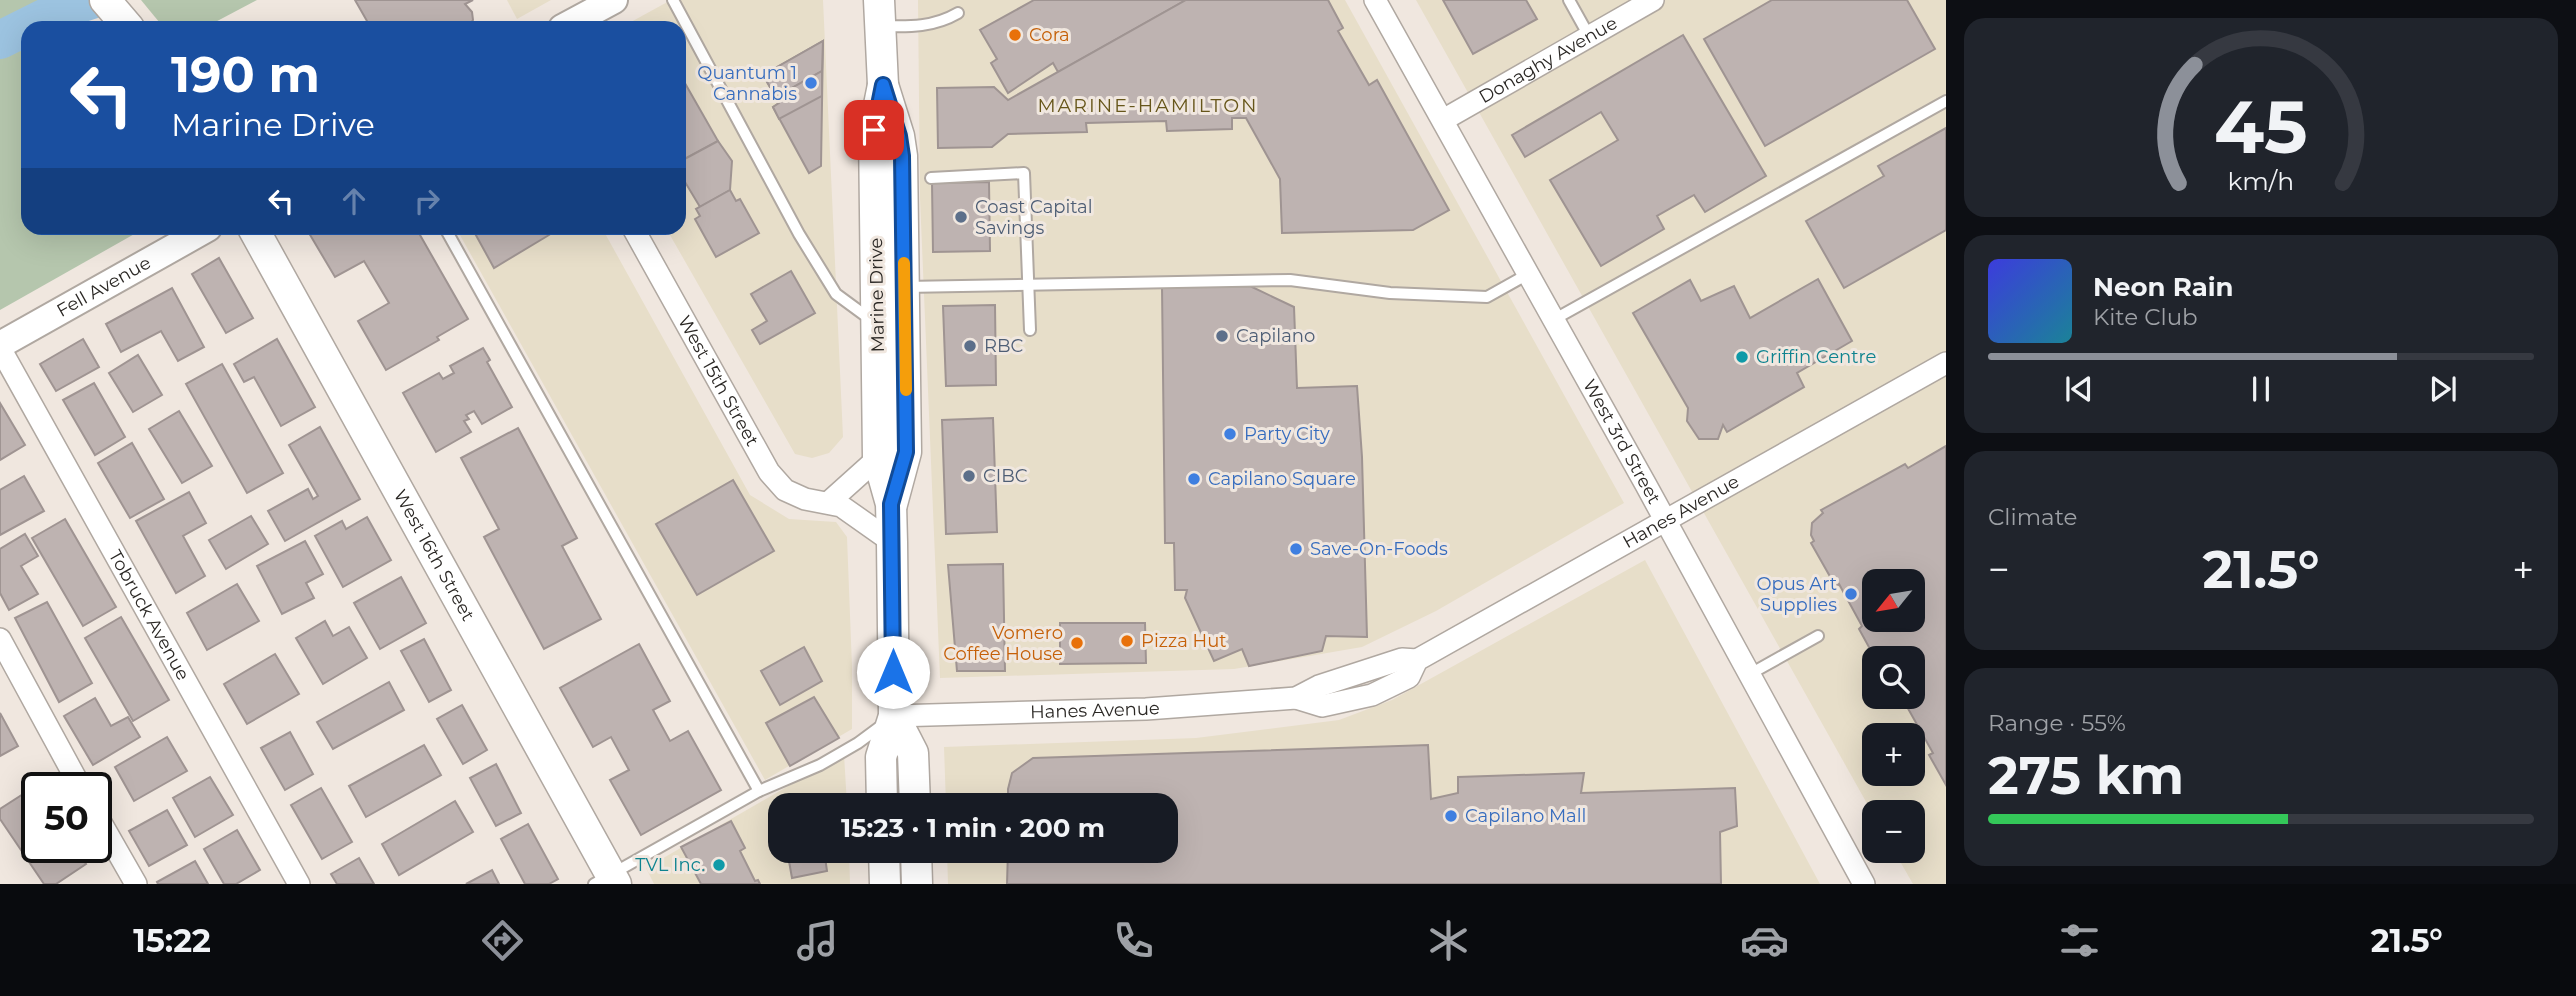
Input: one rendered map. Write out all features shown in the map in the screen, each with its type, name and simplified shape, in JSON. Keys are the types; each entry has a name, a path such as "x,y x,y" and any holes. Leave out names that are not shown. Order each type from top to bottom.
{"main road":[{"path":"105,0 122,21"},
{"name":"Marine Drive","path":"879,13 883,85 899,136 902,156 906,452 891,504"},
{"name":"Marine Drive","path":"882,793 881,757 894,716 891,504 878,458 874,130 883,85"},
{"name":"West 16th Street","path":"257,235 606,881"},
{"name":"Marine Drive","path":"894,716 913,753 915,793"},
{"path":"884,863 885,884"},
{"path":"916,863 917,884"}],"street":[{"path":"575,21 614,0"},
{"name":"West 3rd Street","path":"1375,0 1864,884"},
{"name":"Donaghy Avenue","path":"1443,120 1653,0"},
{"name":"Fell Avenue","path":"0,346 196,235"},
{"name":"West 15th Street","path":"637,235 769,472 785,489 806,499 829,502 851,512 892,542"},
{"name":"Tobruck Avenue","path":"0,346 299,884"},
{"name":"Hanes Avenue","path":"894,716 1146,709 1296,698 1322,706 1371,695 1409,677 1417,660 1946,363"},
{"path":"829,502 878,458"},
{"path":"0,639 72,772"},
{"path":"112,842 136,884"}],"lane":[{"path":"673,0 684,21"},
{"path":"1569,0 1589,36"},
{"path":"879,13 915,27 943,22 958,13"},
{"path":"686,24 799,234 836,294 878,325"},
{"path":"1553,320 1946,102"},
{"path":"931,178 1024,173 1030,330"},
{"path":"449,235 759,791"},
{"path":"905,287 1290,280 1390,293 1487,297 1528,274"},
{"path":"1750,674 1818,636"},
{"path":"606,881 759,791 820,765 858,743 894,716"}],"shaded area":[{"path":"507,0 551,0 517,19"},
{"path":"671,0 823,0 843,437 829,453 812,458 795,454 670,235 686,235 686,21 633,21"},
{"path":"918,0 1345,0 1624,503 1436,611 1362,647 1234,669 940,678 920,198"},
{"path":"1416,0 1946,0 1946,884 1913,884 1901,863 1925,863 1925,800 1865,800"},
{"path":"460,235 606,235 750,495 789,519 836,522 847,537 852,729 765,780"},
{"path":"1645,560 1820,884 948,884 947,863 1178,863 1178,793 946,793 944,747 1196,738 1339,720 1392,700"},
{"path":"844,754 846,793 776,793"},
{"path":"768,798 768,863 849,863 850,884 654,884 646,868"}],"green space":[{"path":"0,0 60,0 80,21 21,21 21,235 133,235 0,310"},
{"path":"141,0 257,0 217,21 158,21"}],"building":[{"path":"355,0 473,0 465,4 472,12 472,21 367,21"},
{"path":"1034,0 1186,0 1058,72 1053,63 1008,93 991,63 997,59 980,30"},
{"path":"1186,0 1328,0 1343,28 1338,31 1369,85 1377,80 1449,210 1413,230 1282,233 1280,179 1246,118 1232,118 1232,129 1167,131 1166,121 1086,123 1087,132 1008,134 992,147 938,148 937,88 994,87 1008,100"},
{"path":"1443,0 1526,0 1537,19 1473,54"},
{"path":"1772,0 1907,0 1935,49 1765,146 1704,39"},
{"path":"1683,35 1766,176 1705,212 1694,195 1657,216 1664,229 1601,266 1550,180 1618,140 1601,112 1525,157 1512,135"},
{"path":"823,41 821,166 809,173 773,107 779,103 763,75"},
{"path":"823,41 822,71 776,97 763,75"},
{"name":"Quantum 1 Cannabis","path":"822,71 822,96 779,119 773,107 779,103 776,97"},
{"path":"686,85 718,141 686,158"},
{"path":"1946,128 1946,230 1844,288 1806,221 1884,176 1878,166"},
{"path":"718,141 732,161 730,190 700,207 686,184 686,158"},
{"name":"Coast Capital Savings","path":"989,182 990,251 933,252 932,183"},
{"path":"730,190 736,201 740,199 759,233 716,257 695,219 700,216 696,209"},
{"path":"310,235 420,235 468,319 437,337 439,340 386,370 358,321 389,303 364,261 335,277"},
{"path":"476,235 549,235 494,268"},
{"path":"219,258 253,318 226,333 192,274"},
{"path":"791,271 815,313 760,344 752,330 767,321 751,294"},
{"name":"Griffin Centre","path":"1818,279 1852,341 1797,373 1804,387 1727,432 1723,425 1718,439 1699,439 1687,421 1688,408 1633,313 1690,280 1701,301 1734,286 1750,318"},
{"path":"1250,286 1294,307 1297,388 1357,386 1362,457 1367,637 1326,636 1322,651 1249,666 1242,649 1214,661 1185,598 1187,590 1175,590 1174,543 1165,543 1162,287"},
{"path":"172,288 204,347 178,361 161,331 121,352 106,324"},
{"name":"RBC","path":"995,305 996,385 946,386 943,306"},
{"path":"83,339 99,367 56,391 40,364"},
{"path":"277,339 315,407 281,426 254,377 244,382 234,364"},
{"path":"483,348 490,360 487,362 512,407 482,424 474,411 466,415 469,419 464,421 471,432 436,452 403,393 439,373 443,379 454,373 450,366"},
{"path":"138,355 162,395 133,412 109,373"},
{"path":"222,364 283,473 247,493 186,384"},
{"path":"94,383 125,437 95,455 63,400"},
{"path":"0,403 25,445 0,460"},
{"path":"179,411 212,466 182,483 149,429"},
{"name":"CIBC","path":"993,418 997,532 946,534 942,420"},
{"path":"320,427 360,499 285,541 268,511 308,489 313,499 318,496 289,445"},
{"path":"518,428 577,538 562,546 601,619 544,649 484,537 499,529 461,458"},
{"path":"132,443 164,499 130,518 98,463"},
{"path":"1946,446 1946,785 1929,755 1933,753 1925,739 1925,723 1916,723 1908,709 1925,709 1925,646 1868,646 1859,629 1862,626 1839,584 1836,587 1811,543 1814,541 1811,535 1812,523 1823,513 1821,510 1905,464 1908,468"},
{"path":"24,476 44,511 0,535 0,490"},
{"path":"733,480 774,551 697,595 656,524"},
{"path":"189,492 206,523 183,536 205,576 176,593 136,521"},
{"path":"251,516 268,544 226,569 209,540"},
{"path":"367,517 391,560 343,587 315,536 342,521 346,529"},
{"path":"65,519 116,607 83,626 32,538"},
{"path":"25,534 38,556 21,566 38,594 9,610 0,593 0,549"},
{"path":"305,541 323,574 306,583 314,598 282,614 257,566"},
{"path":"1003,564 1005,671 957,671 948,565"},
{"path":"401,577 426,623 380,649 354,603"},
{"path":"237,584 259,621 207,650 187,613"},
{"path":"47,602 92,683 59,702 15,618"},
{"path":"121,617 169,700 133,721 85,638"},
{"path":"325,621 333,636 349,627 367,658 323,684 296,638"},
{"path":"1060,623 1145,623 1146,663 1060,664"},
{"path":"424,639 451,690 429,702 401,651"},
{"path":"639,644 670,701 653,710 670,741 688,731 721,790 641,835 610,780 629,770 611,737 593,747 560,688"},
{"path":"804,647 822,681 780,705 761,671"},
{"path":"275,654 299,694 247,724 224,684"},
{"path":"389,682 404,710 333,749 317,722"},
{"path":"814,697 839,738 790,766 766,723"},
{"path":"95,698 111,726 128,717 140,737 93,765 64,716"},
{"path":"462,705 487,750 463,764 437,719"},
{"path":"0,713 18,746 0,756"},
{"path":"290,732 313,774 285,790 261,748"},
{"path":"167,737 187,771 134,801 115,767"},
{"path":"424,745 441,775 366,817 349,786"},
{"name":"Capilano Mall","path":"1428,745 1431,799 1458,793 1458,777 1584,773 1581,793 1735,788 1737,826 1720,832 1721,884 1007,884 1008,863 1178,863 1178,793 1008,793 1012,773 1033,758"},
{"path":"496,764 521,813 496,826 470,778"},
{"path":"210,777 233,815 195,837 173,798"},
{"path":"321,788 352,842 322,859 291,805"},
{"path":"21,795 21,850 0,819 0,809"},
{"path":"455,801 473,832 399,875 382,844"},
{"path":"167,810 187,845 149,866 129,831"},
{"name":"TVL Inc.","path":"731,821 745,848 740,851 755,881 758,880 760,884 701,884 681,847"},
{"path":"528,824 558,879 549,884 525,884 501,839"},
{"path":"237,830 260,870 236,884 224,884 204,849"},
{"path":"359,858 374,884 337,884 331,874"},
{"path":"195,861 208,884 158,884 157,882"},
{"path":"30,863 86,864 56,884 44,884"},
{"path":"789,863 826,863 827,871 792,878"},
{"path":"492,870 499,884 466,884"}],"waterway":[{"path":"38,21 92,0"},
{"path":"0,40 21,30"}],"slow traffic":[{"path":"904,263 906,390"}],"place":[{"name":"Cora","path":"1015,35"},
{"name":"Quantum 1 Cannabis","path":"811,83"},
{"name":"Coast Capital Savings","path":"961,217"},
{"name":"Capilano","path":"1222,336"},
{"name":"RBC","path":"970,346"},
{"name":"Griffin Centre","path":"1742,357"},
{"name":"Party City","path":"1230,434"},
{"name":"CIBC","path":"969,476"},
{"name":"Capilano Square","path":"1194,479"},
{"name":"Save-On-Foods","path":"1296,549"},
{"name":"Opus Art Supplies","path":"1851,594"},
{"name":"Pizza Hut","path":"1127,641"},
{"name":"Vomero Coffee House","path":"1077,643"},
{"name":"Capilano Mall","path":"1451,816"},
{"name":"TVL Inc.","path":"719,865"}],"district":[{"name":"MARINE-HAMILTON","path":"1148,105"}],"route":[{"path":"874,130 883,85 899,136 902,156 905,308 906,452 891,504 893,672"}]}
